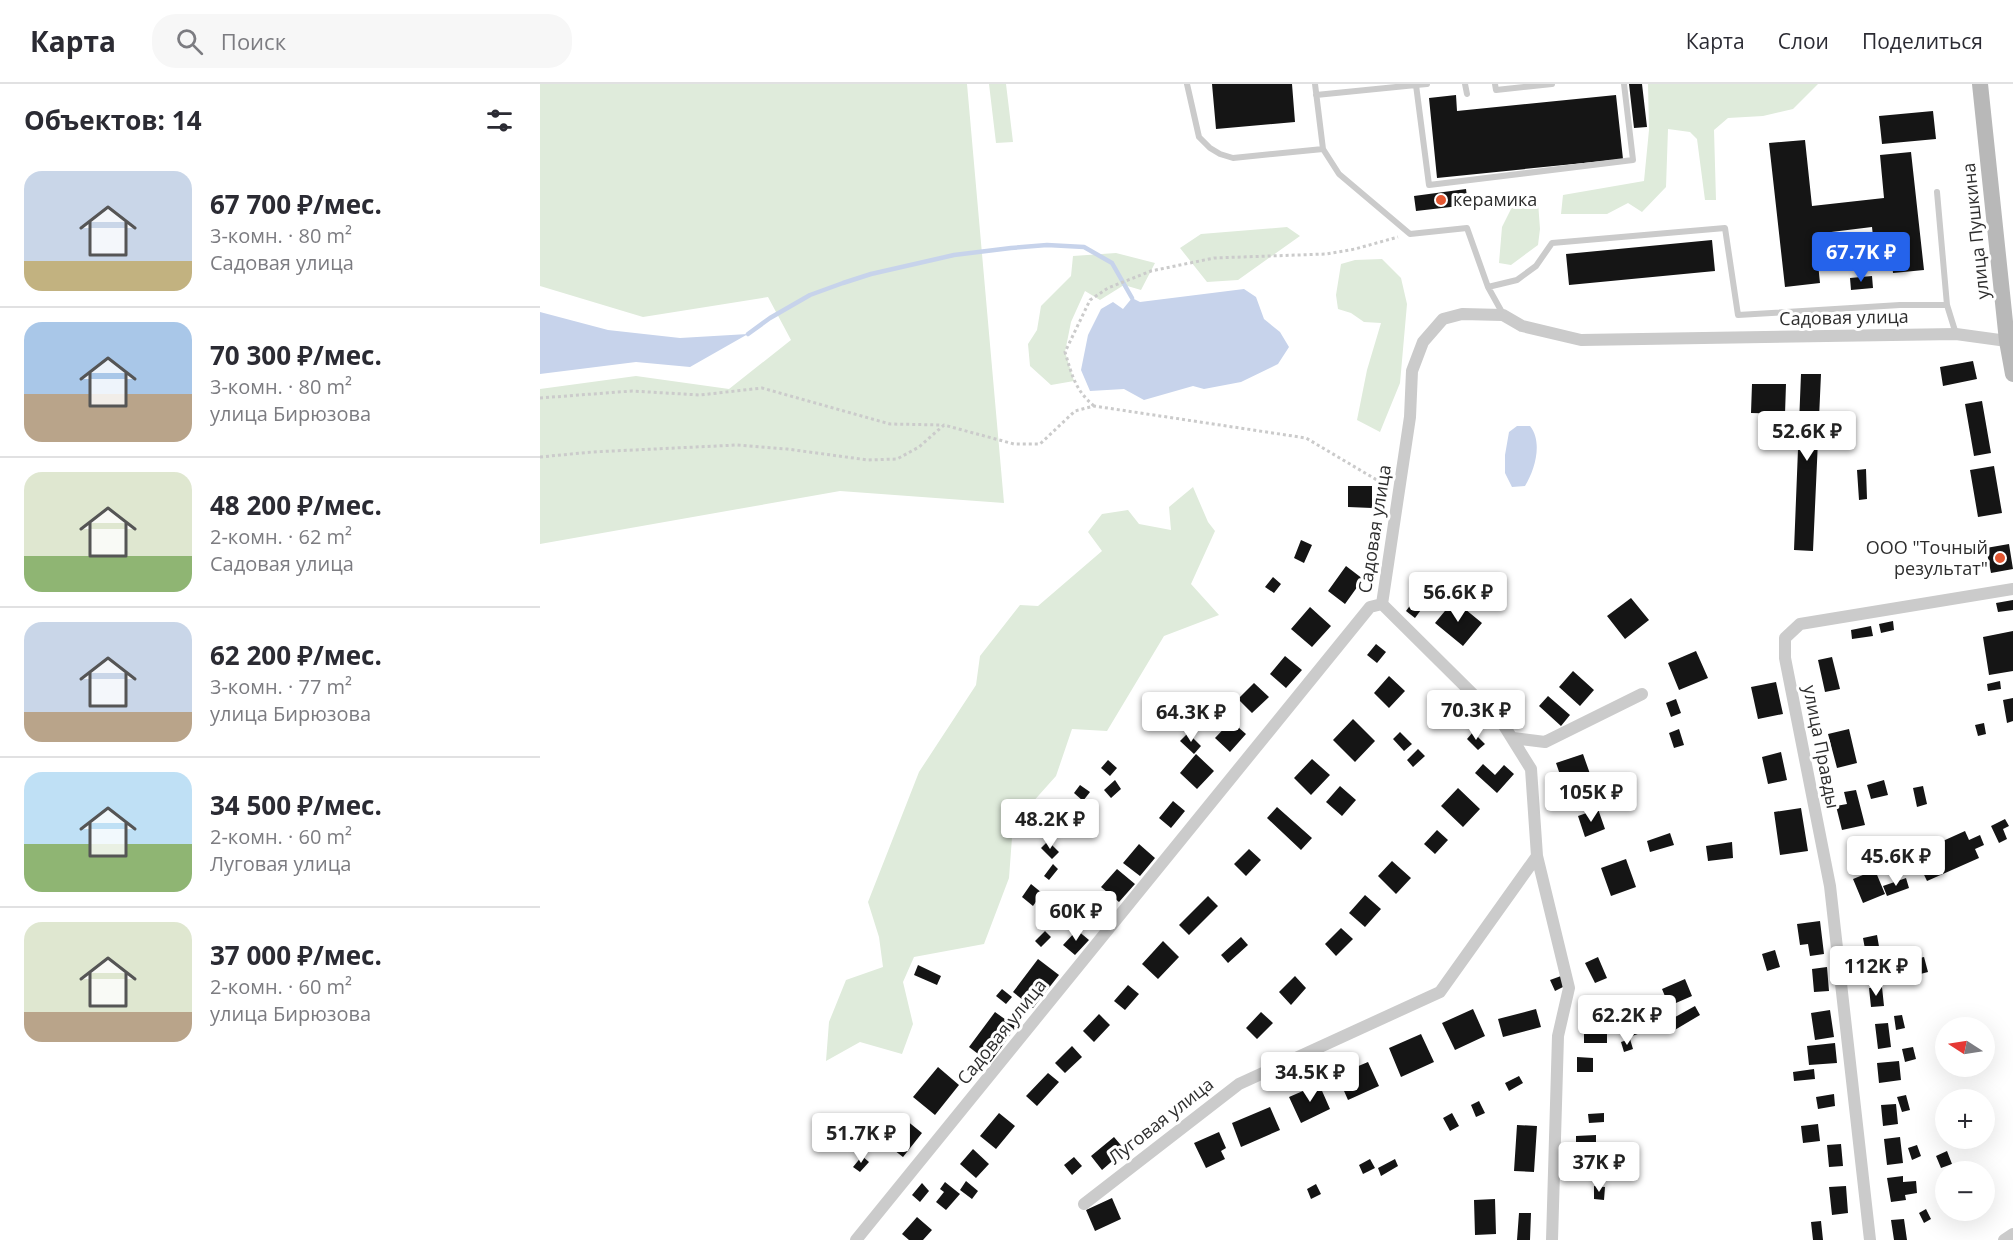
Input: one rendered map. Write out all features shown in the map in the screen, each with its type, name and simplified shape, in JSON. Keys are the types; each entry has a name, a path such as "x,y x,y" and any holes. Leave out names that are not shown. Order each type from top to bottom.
{"main road":[{"name":"улица Пушкина","path":"1980,84 2007,341 2012,366"}],"street":[{"name":"Садовая улица","path":"856,1240 1370,607 1382,604 1410,417 1412,371 1423,342 1443,320 1462,314 1503,315 1522,326 1581,340 1956,334 2007,341"},
{"name":"улица Правды","path":"1870,1240 1830,886 1785,658 1785,638 1800,624 2013,590"},
{"path":"1382,604 1503,724 1531,769 1537,856 1569,988 1558,1036 1552,1240"},
{"path":"1512,738 1545,742 1642,694"},
{"name":"Луговая улица","path":"1084,1204 1239,1084 1440,992 1537,856"},
{"path":"2004,1240 2013,1234"}],"lane":[{"path":"1187,84 1199,137 1220,154 1233,158 1323,149"},
{"path":"1315,84 1323,149 1339,174 1410,234 1467,228 1488,287 1503,315"},
{"path":"1316,95 1427,84"},
{"path":"1465,84 1467,94"},
{"path":"1495,84 1496,90 1552,84"},
{"path":"1416,85 1429,185 1633,160 1624,84"},
{"path":"1937,192 1947,305 1956,334"},
{"path":"1488,287 1517,280 1536,266 1552,243 1725,228 1738,315 1900,305 1947,305"}],"path":[{"path":"1094,406 1083,397 1077,387 1065,352 1090,300 1108,288 1150,271 1214,258 1326,254 1355,249 1410,234"},
{"path":"540,398 632,391 700,395 762,388 890,424 944,425 1014,444 1040,444 1075,411 1094,406 1306,438 1399,493"},
{"path":"540,457 592,452 737,445 868,460 897,459 919,447 944,425"}],"green space":[{"path":"540,84 967,84 1004,503 840,491 540,544 540,389 636,376 729,389 791,340 768,297 643,317 540,286"},
{"path":"989,84 1006,84 1013,142 996,143"},
{"path":"1648,84 1818,84 1793,109 1763,116 1728,118 1714,130 1716,200 1705,200 1697,139 1690,132 1668,129 1666,187 1642,212 1628,203 1607,214 1561,214 1563,195 1644,181 1649,130"},
{"path":"1538,202 1540,229 1538,245 1511,265 1499,263 1502,227 1512,207"},
{"path":"1287,227 1300,236 1238,280 1207,282 1180,248 1201,234"},
{"path":"1116,253 1155,263 1141,290 1124,285 1100,300 1085,291 1071,322 1065,352 1074,381 1051,385 1030,366 1028,344 1037,330 1041,306 1071,276 1073,256"},
{"path":"1382,259 1401,278 1407,304 1400,383 1380,432 1357,420 1367,370 1381,323 1364,322 1351,313 1338,309 1336,295 1341,264 1355,260"},
{"path":"1193,487 1208,522 1215,531 1191,584 1219,615 1164,636 1107,731 1072,729 1056,776 1013,824 1009,878 984,944 914,957 903,982 913,1024 902,1054 860,1042 826,1061 829,1022 846,980 883,967 879,937 868,902 919,772 976,685 980,656 1020,605 1038,606 1102,551 1088,532 1102,514 1128,510 1139,524 1171,530 1169,507"}],"water":[{"path":"1244,289 1256,297 1264,319 1280,332 1289,347 1278,364 1241,382 1204,389 1193,386 1144,400 1124,389 1090,391 1081,370 1088,335 1101,309 1113,302 1123,309 1132,298 1140,302"},
{"path":"540,312 608,330 680,338 748,334 690,367 636,362 540,374"},
{"path":"1517,426 1530,426 1537,448 1532,472 1525,486 1512,487 1505,473 1505,455 1509,432"}],"building":[{"path":"1212,84 1292,84 1295,122 1216,129"},
{"path":"1629,84 1642,84 1647,127 1634,128"},
{"path":"1456,95 1457,111 1616,95 1623,159 1437,178 1429,98"},
{"path":"1933,111 1936,139 1882,144 1879,116"},
{"path":"1805,140 1812,206 1884,198 1880,155 1911,152 1924,270 1893,273 1892,263 1876,265 1872,227 1815,234 1820,283 1785,287 1769,143"},
{"name":"керамика","path":"1466,189 1468,205 1416,211 1414,196"},
{"path":"1712,240 1715,271 1569,285 1566,254"},
{"path":"1872,276 1873,288 1851,290 1850,278"},
{"path":"1973,361 1977,379 1943,386 1940,367"},
{"path":"1801,374 1821,374 1813,551 1794,550"},
{"path":"1752,384 1786,384 1785,414 1751,413"},
{"path":"1982,401 1991,453 1974,456 1965,404"},
{"path":"1994,466 2002,513 1978,517 1970,470"},
{"path":"1866,469 1867,499 1859,500 1857,470"},
{"path":"1348,486 1372,486 1372,508 1348,507"},
{"path":"1301,540 1312,545 1304,563 1294,558"},
{"name":"ООО \"Точный результат\"","path":"2009,544 2013,569 1991,573 1986,548"},
{"path":"1346,566 1363,579 1345,604 1328,591"},
{"path":"1273,577 1281,584 1274,593 1265,587"},
{"path":"1420,592 1429,599 1415,618 1406,611"},
{"path":"1631,598 1649,620 1625,639 1607,616"},
{"path":"1454,600 1482,623 1463,646 1435,623"},
{"path":"2013,600 2013,610 1998,612 1996,603"},
{"path":"1310,607 1331,626 1312,647 1291,629"},
{"path":"1893,621 1894,630 1881,633 1879,624"},
{"path":"1871,626 1873,636 1852,639 1851,630"},
{"path":"2013,631 2013,671 1989,675 1983,637"},
{"path":"1376,644 1386,652 1377,663 1367,655"},
{"path":"1696,651 1708,678 1679,690 1668,663"},
{"path":"1285,656 1302,670 1286,688 1270,674"},
{"path":"1832,657 1840,689 1825,692 1818,660"},
{"path":"1573,671 1594,690 1580,706 1559,687"},
{"path":"1389,676 1405,691 1389,708 1374,693"},
{"path":"2000,681 2001,689 1988,691 1987,684"},
{"path":"1776,682 1783,714 1758,719 1751,687"},
{"path":"1254,683 1269,697 1252,713 1238,699"},
{"path":"1548,696 1570,715 1561,726 1539,706"},
{"path":"2013,698 2013,721 2007,723 2003,700"},
{"path":"1676,699 1681,713 1671,717 1666,703"},
{"path":"1353,719 1375,741 1355,762 1333,740"},
{"path":"1231,721 1246,734 1230,752 1215,738"},
{"path":"1984,723 1986,734 1978,736 1975,725"},
{"path":"1679,729 1684,745 1674,748 1669,733"},
{"path":"1849,729 1857,763 1837,768 1828,734"},
{"path":"1400,732 1412,744 1404,751 1393,739"},
{"path":"1473,732 1485,744 1478,750 1467,739"},
{"path":"1188,733 1201,746 1194,754 1180,741"},
{"path":"1418,749 1425,756 1413,767 1407,760"},
{"path":"1781,752 1787,780 1768,784 1762,757"},
{"path":"1196,754 1214,771 1197,789 1180,773"},
{"path":"1583,754 1595,788 1568,798 1556,763"},
{"path":"1312,759 1330,775 1311,795 1294,778"},
{"path":"1108,760 1117,768 1110,776 1101,768"},
{"path":"1483,764 1495,775 1504,765 1514,774 1497,793 1475,773"},
{"path":"1115,780 1121,789 1111,798 1104,790"},
{"path":"1884,780 1888,795 1871,799 1867,785"},
{"path":"1080,785 1090,792 1083,801 1074,793"},
{"path":"1340,786 1356,800 1342,816 1326,802"},
{"path":"1923,786 1927,804 1917,807 1913,788"},
{"path":"1458,788 1480,809 1463,827 1441,806"},
{"path":"1856,790 1865,825 1842,830 1836,806 1847,804 1844,792"},
{"path":"1173,801 1185,811 1171,828 1159,818"},
{"path":"1277,807 1312,838 1301,850 1267,818"},
{"path":"1801,808 1808,851 1780,855 1774,812"},
{"path":"1598,809 1605,829 1585,837 1578,816"},
{"path":"2005,819 2009,826 2003,829 2007,839 1999,843 1991,826"},
{"path":"1437,830 1448,840 1435,854 1424,844"},
{"path":"1965,831 1969,840 1980,835 1984,845 1975,849 1979,858 1927,881 1914,854"},
{"path":"1670,833 1674,845 1650,852 1647,841"},
{"path":"1048,841 1059,852 1052,859 1041,848"},
{"path":"1732,842 1733,858 1708,861 1706,846"},
{"path":"1139,844 1155,858 1140,876 1123,863"},
{"path":"1249,849 1261,860 1246,876 1234,864"},
{"path":"1626,859 1636,887 1611,896 1601,868"},
{"path":"1392,861 1411,878 1396,894 1378,876"},
{"path":"1053,864 1058,869 1049,880 1044,876"},
{"path":"1117,869 1135,884 1119,902 1101,887"},
{"path":"1875,870 1885,894 1863,903 1853,879"},
{"path":"1906,878 1909,888 1887,896 1883,886"},
{"path":"1031,884 1042,893 1033,906 1022,897"},
{"path":"1365,895 1381,909 1365,927 1349,913"},
{"path":"1208,896 1218,906 1189,935 1179,925"},
{"path":"1820,921 1824,954 1810,956 1808,944 1800,945 1797,924"},
{"path":"1341,928 1353,939 1336,956 1325,944"},
{"path":"1077,930 1089,940 1075,955 1063,945"},
{"path":"1045,931 1051,937 1041,947 1035,941"},
{"path":"1877,935 1881,958 1867,960 1863,938"},
{"path":"1241,937 1248,945 1228,963 1221,955"},
{"path":"1163,941 1179,957 1158,979 1142,964"},
{"path":"1775,950 1780,967 1767,971 1762,954"},
{"path":"1598,957 1607,978 1595,983 1585,963"},
{"path":"1924,957 1928,972 1905,978 1902,962"},
{"path":"1038,959 1059,975 1033,1008 1013,992"},
{"path":"918,965 941,976 937,985 914,975"},
{"path":"1827,967 1829,991 1814,992 1812,969"},
{"path":"1295,976 1306,988 1291,1005 1279,992"},
{"path":"1561,976 1565,986 1555,991 1550,980"},
{"path":"1685,979 1692,996 1669,1006 1662,989"},
{"path":"1128,985 1139,994 1125,1010 1114,1001"},
{"path":"1882,987 1884,1006 1871,1007 1869,988"},
{"path":"1002,989 1012,997 1006,1004 996,996"},
{"path":"1627,998 1631,1009 1606,1018 1602,1008"},
{"path":"1695,1006 1700,1015 1673,1031 1668,1021"},
{"path":"1473,1009 1485,1036 1455,1050 1442,1023"},
{"path":"1536,1009 1541,1027 1503,1037 1498,1019"},
{"path":"1830,1010 1834,1037 1815,1040 1811,1013"},
{"path":"995,1012 1016,1027 990,1063 969,1047"},
{"path":"1261,1012 1273,1023 1257,1039 1246,1028"},
{"path":"1099,1014 1110,1025 1094,1042 1083,1031"},
{"path":"1647,1014 1652,1029 1632,1036 1627,1021"},
{"path":"1902,1015 1905,1028 1896,1030 1894,1016"},
{"path":"1584,1022 1607,1022 1607,1043 1584,1043"},
{"path":"1888,1023 1891,1047 1878,1049 1875,1024"},
{"path":"1421,1034 1434,1062 1401,1077 1389,1048"},
{"path":"1630,1039 1633,1049 1624,1052 1621,1042"},
{"path":"1835,1043 1837,1063 1809,1065 1807,1046"},
{"path":"1072,1046 1082,1057 1065,1073 1055,1063"},
{"path":"1913,1047 1916,1059 1905,1062 1902,1049"},
{"path":"1577,1057 1593,1058 1593,1072 1577,1072"},
{"path":"1899,1061 1901,1080 1879,1083 1877,1063"},
{"path":"1368,1062 1379,1086 1348,1100 1337,1075"},
{"path":"938,1067 959,1085 935,1115 913,1097"},
{"path":"1814,1069 1815,1079 1794,1081 1793,1072"},
{"path":"1048,1073 1059,1082 1037,1106 1026,1096"},
{"path":"1519,1076 1523,1083 1509,1091 1505,1083"},
{"path":"1319,1084 1330,1109 1301,1123 1289,1097"},
{"path":"1834,1094 1835,1106 1818,1109 1816,1097"},
{"path":"1906,1095 1910,1110 1902,1112 1897,1097"},
{"path":"1479,1101 1485,1113 1476,1117 1471,1105"},
{"path":"1896,1104 1898,1124 1883,1126 1881,1105"},
{"path":"1270,1107 1280,1130 1241,1147 1232,1123"},
{"path":"999,1113 1015,1126 996,1149 980,1136"},
{"path":"1452,1113 1459,1126 1450,1131 1443,1118"},
{"path":"1604,1113 1604,1122 1589,1123 1588,1114"},
{"path":"901,1116 922,1133 903,1157 881,1140"},
{"path":"1818,1124 1820,1141 1803,1143 1801,1126"},
{"path":"1517,1125 1537,1126 1534,1172 1514,1171"},
{"path":"1219,1132 1226,1148 1221,1151 1225,1159 1206,1168 1194,1143"},
{"path":"1596,1135 1596,1154 1576,1155 1576,1136"},
{"path":"1114,1137 1125,1150 1102,1170 1091,1156"},
{"path":"1900,1137 1903,1163 1887,1165 1884,1139"},
{"path":"1841,1144 1843,1166 1829,1167 1827,1145"},
{"path":"1917,1145 1921,1156 1912,1160 1908,1148"},
{"path":"973,1149 989,1164 976,1178 960,1164"},
{"path":"1947,1151 1951,1161 1938,1161 1936,1156"},
{"path":"862,1156 869,1162 860,1172 853,1167"},
{"path":"1074,1157 1082,1166 1072,1175 1064,1165"},
{"path":"1370,1159 1375,1168 1363,1174 1359,1165"},
{"path":"1395,1159 1398,1166 1381,1176 1378,1168"},
{"path":"1903,1176 1903,1182 1916,1181 1917,1193 1905,1195 1906,1200 1891,1202 1887,1178"},
{"path":"966,1181 978,1191 972,1199 960,1190"},
{"path":"945,1182 960,1194 946,1210 936,1202 944,1192 940,1189"},
{"path":"922,1183 929,1191 920,1202 912,1195"},
{"path":"1316,1184 1321,1194 1311,1199 1307,1189"},
{"path":"1594,1186 1605,1187 1604,1200 1594,1199"},
{"path":"1846,1186 1848,1213 1832,1215 1829,1187"},
{"path":"1112,1198 1121,1219 1095,1231 1086,1210"},
{"path":"1495,1199 1496,1234 1475,1235 1474,1200"},
{"path":"1926,1209 1931,1219 1924,1223 1919,1213"},
{"path":"1519,1213 1531,1213 1530,1240 1517,1240"},
{"path":"917,1217 932,1230 923,1240 909,1240 902,1234"},
{"path":"1904,1219 1907,1240 1894,1240 1891,1220"},
{"path":"1821,1221 1823,1240 1813,1240 1811,1222"}],"waterway":[{"path":"748,334 770,318 810,295 843,283 871,274 954,255 1011,248 1047,245 1084,247 1112,263 1132,298"}],"place":[{"name":"керамика","path":"1441,200"},
{"name":"ООО \"Точный результат\"","path":"2000,558"}]}
